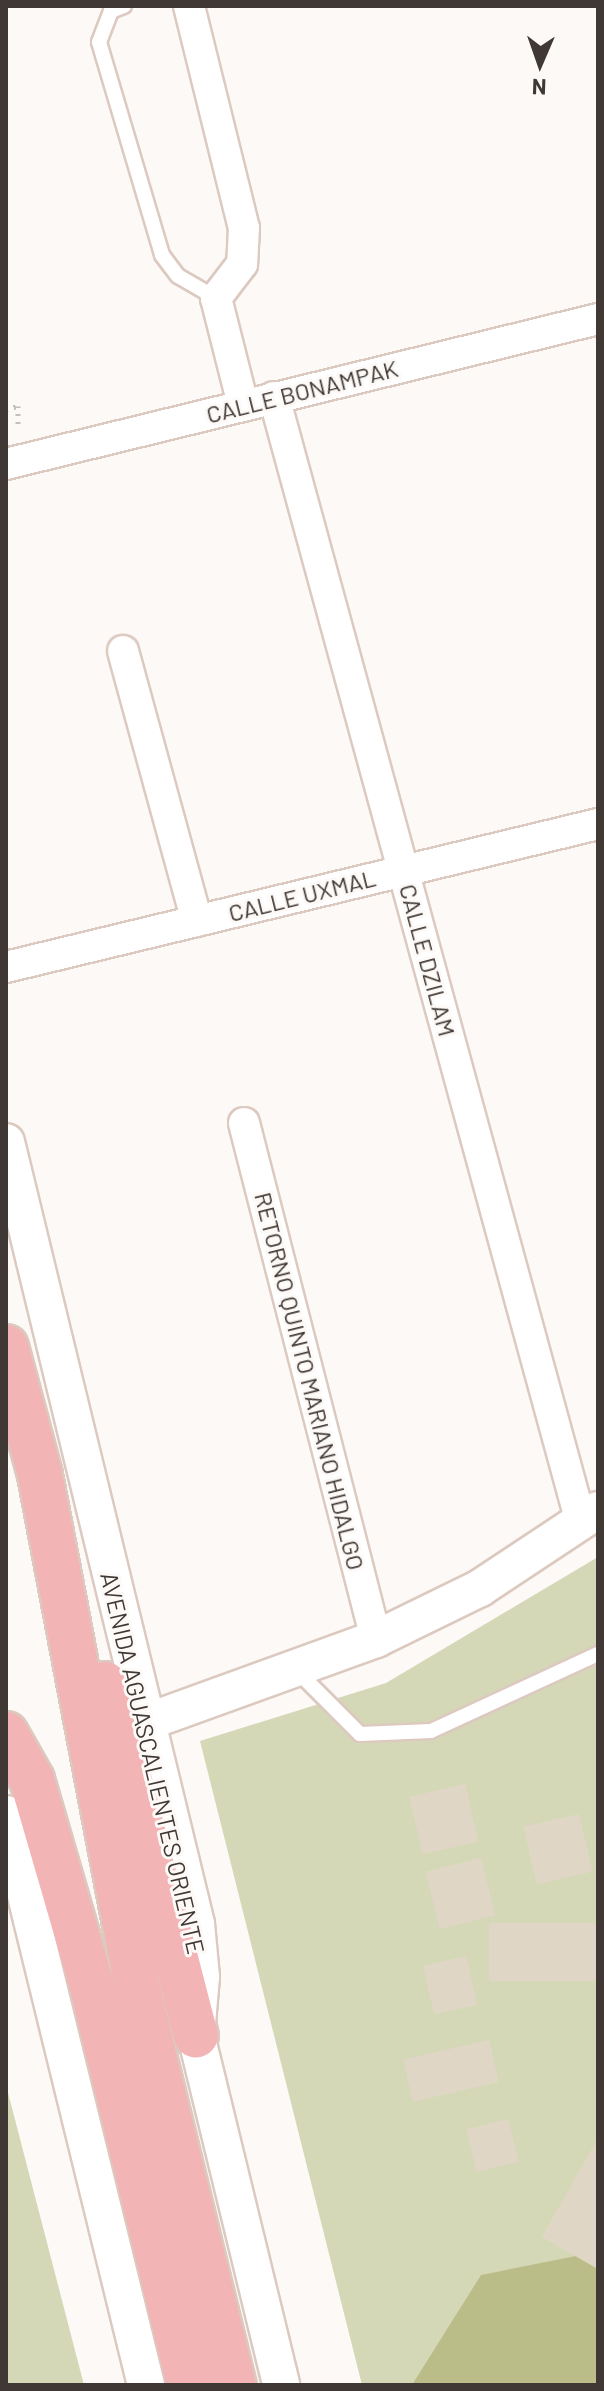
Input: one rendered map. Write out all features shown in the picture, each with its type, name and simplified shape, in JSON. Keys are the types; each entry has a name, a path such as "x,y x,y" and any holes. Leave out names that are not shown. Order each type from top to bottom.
{"main road":[{"path":"6,1347 40,1475 88,1616 196,2035"},
{"path":"40,1475 135,1977 234,2385"},
{"path":"6,1734 19,1784 17,1826 91,1983 189,2385"}],"street":[{"path":"189,6 244,228 242,264 216,298 243,405"},
{"name":"CALLE BONAMPAK","path":"6,464 598,319"},
{"name":"CALLE DZILAM","path":"274,397 404,871 590,1516"},
{"path":"123,651 197,921"},
{"name":"CALLE UXMAL","path":"6,967 598,824"},
{"name":"RETORNO QUINTO MARIANO HIDALGO","path":"244,1123 376,1639"},
{"name":"AVENIDA AGUASCALIENTES ORIENTE","path":"6,1142 144,1723 196,1924 201,1977 196,2035 281,2385"},
{"path":"144,1723 297,1671 376,1639 480,1588 590,1516"},
{"path":"17,1826 146,2385"}],"lane":[{"path":"124,6 111,11 99,42 162,255 178,276 216,298"},
{"path":"297,1671 360,1734 417,1732 598,1654"}],"path":[{"path":"6,409 18,406 23,424 6,428"}],"green space":[{"path":"598,1557 598,2385 362,2385 200,1741 386,1683"},
{"path":"6,2085 84,2385 6,2385"},
{"path":"576,2256 598,2269 598,2385 412,2385 481,2275"}],"building":[{"path":"465,1784 478,1841 423,1854 409,1797"},
{"path":"579,1814 592,1871 537,1884 523,1827"},
{"path":"481,1858 495,1915 440,1929 426,1872"},
{"path":"489,1923 598,1923 598,1981 489,1981"},
{"path":"466,1956 477,2005 434,2015 423,1966"},
{"path":"489,2040 499,2082 413,2102 403,2060"},
{"path":"508,2119 519,2162 477,2172 466,2129"},
{"path":"598,2138 598,2269 542,2237"}]}
